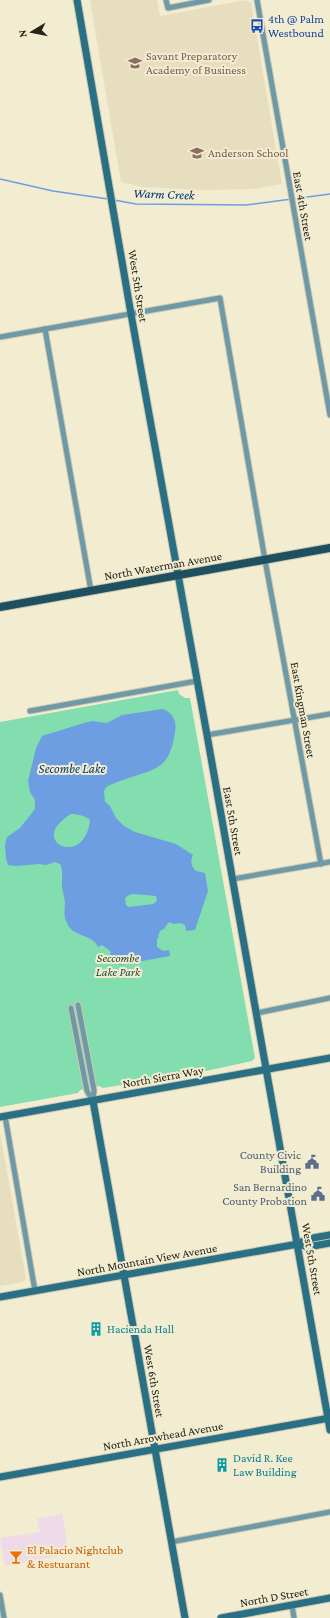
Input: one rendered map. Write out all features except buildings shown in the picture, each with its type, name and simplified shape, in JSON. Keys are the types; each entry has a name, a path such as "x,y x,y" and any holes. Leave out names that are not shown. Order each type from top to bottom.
{"main road":[{"name":"North Waterman Avenue","path":"0,605 91,591 330,548"}],"street":[{"name":"West 5th Street","path":"77,0 177,576"},
{"path":"166,0 168,8 209,0"},
{"name":"East 4th Street","path":"257,0 330,416"},
{"name":"East Kingman Street","path":"131,314 220,298 265,560 321,864"},
{"path":"0,337 131,314"},
{"path":"45,329 91,591"},
{"name":"East 5th Street","path":"177,576 233,879 266,1070"},
{"path":"30,711 197,681"},
{"path":"207,735 330,714"},
{"path":"233,879 330,862"},
{"path":"257,1013 330,998"},
{"path":"78,1005 94,1090 93,1100"},
{"path":"71,1008 87,1091 93,1100"},
{"name":"North Sierra Way","path":"2,1117 330,1058"},
{"name":"West 5th Street","path":"266,1070 330,1430"},
{"name":"West 6th Street","path":"93,1100 185,1618"},
{"path":"2,1117 35,1291"},
{"name":"North Mountain View Avenue","path":"0,1297 298,1244 307,1239 330,1235"},
{"name":"North Mountain View Avenue","path":"298,1244 308,1247 330,1243"},
{"name":"North Arrowhead Avenue","path":"0,1477 329,1418"},
{"path":"171,1542 330,1512"},
{"path":"0,1596 4,1618"},
{"name":"North D Street","path":"221,1618 330,1598"},
{"path":"292,1605 294,1618"}],"shaded area":[{"path":"90,0 157,0 160,16 246,0 251,3 282,184 252,189 206,190 143,187 121,182"},
{"path":"0,1132 26,1278 23,1282 0,1286"},
{"path":"62,1514 69,1554 5,1566 0,1538 40,1532 37,1519"}],"green space":[{"name":"Seccombe Lake Park","path":"178,690 179,694 185,698 190,698 255,1058 252,1061 206,1071 103,1088 99,1086 80,1090 78,1093 0,1107 0,722"}],"water":[{"name":"Secombe Lake","path":"163,709 174,718 175,732 169,754 165,761 152,770 116,782 106,787 104,791 105,802 110,806 116,818 124,826 135,832 176,844 193,855 191,861 192,865 196,871 205,873 208,891 195,930 186,931 185,925 181,923 173,924 170,922 158,935 157,947 163,951 169,950 170,956 120,965 109,957 111,952 104,946 102,945 98,947 92,940 70,928 64,912 65,902 62,885 62,870 60,864 55,862 46,865 8,865 5,845 7,837 20,828 35,809 35,800 30,792 28,781 36,748 42,736 92,721 107,723 122,715","holes":["71,814 86,817 90,820 87,833 81,842 74,846 66,847 60,845 55,840 54,834 57,826","133,894 156,896 157,901 153,904 129,907 126,905 125,898"]}],"waterway":[{"name":"Warm Creek","path":"0,179 53,191 108,199"},
{"name":"Warm Creek","path":"114,200 136,204 246,205 330,194"}],"place":[{"name":"4th @ Palm Westbound","path":"257,26"},
{"name":"Savant Preparatory Academy of Business","path":"135,63"},
{"name":"Anderson School","path":"197,153"},
{"name":"County Civic Building","path":"312,1162"},
{"name":"San Bernardino County Probation","path":"318,1194"},
{"name":"Hacienda Hall","path":"96,1329"},
{"name":"David R. Kee Law Building","path":"222,1465"},
{"name":"El Palacio Nightclub & Restuarant","path":"16,1557"}]}
